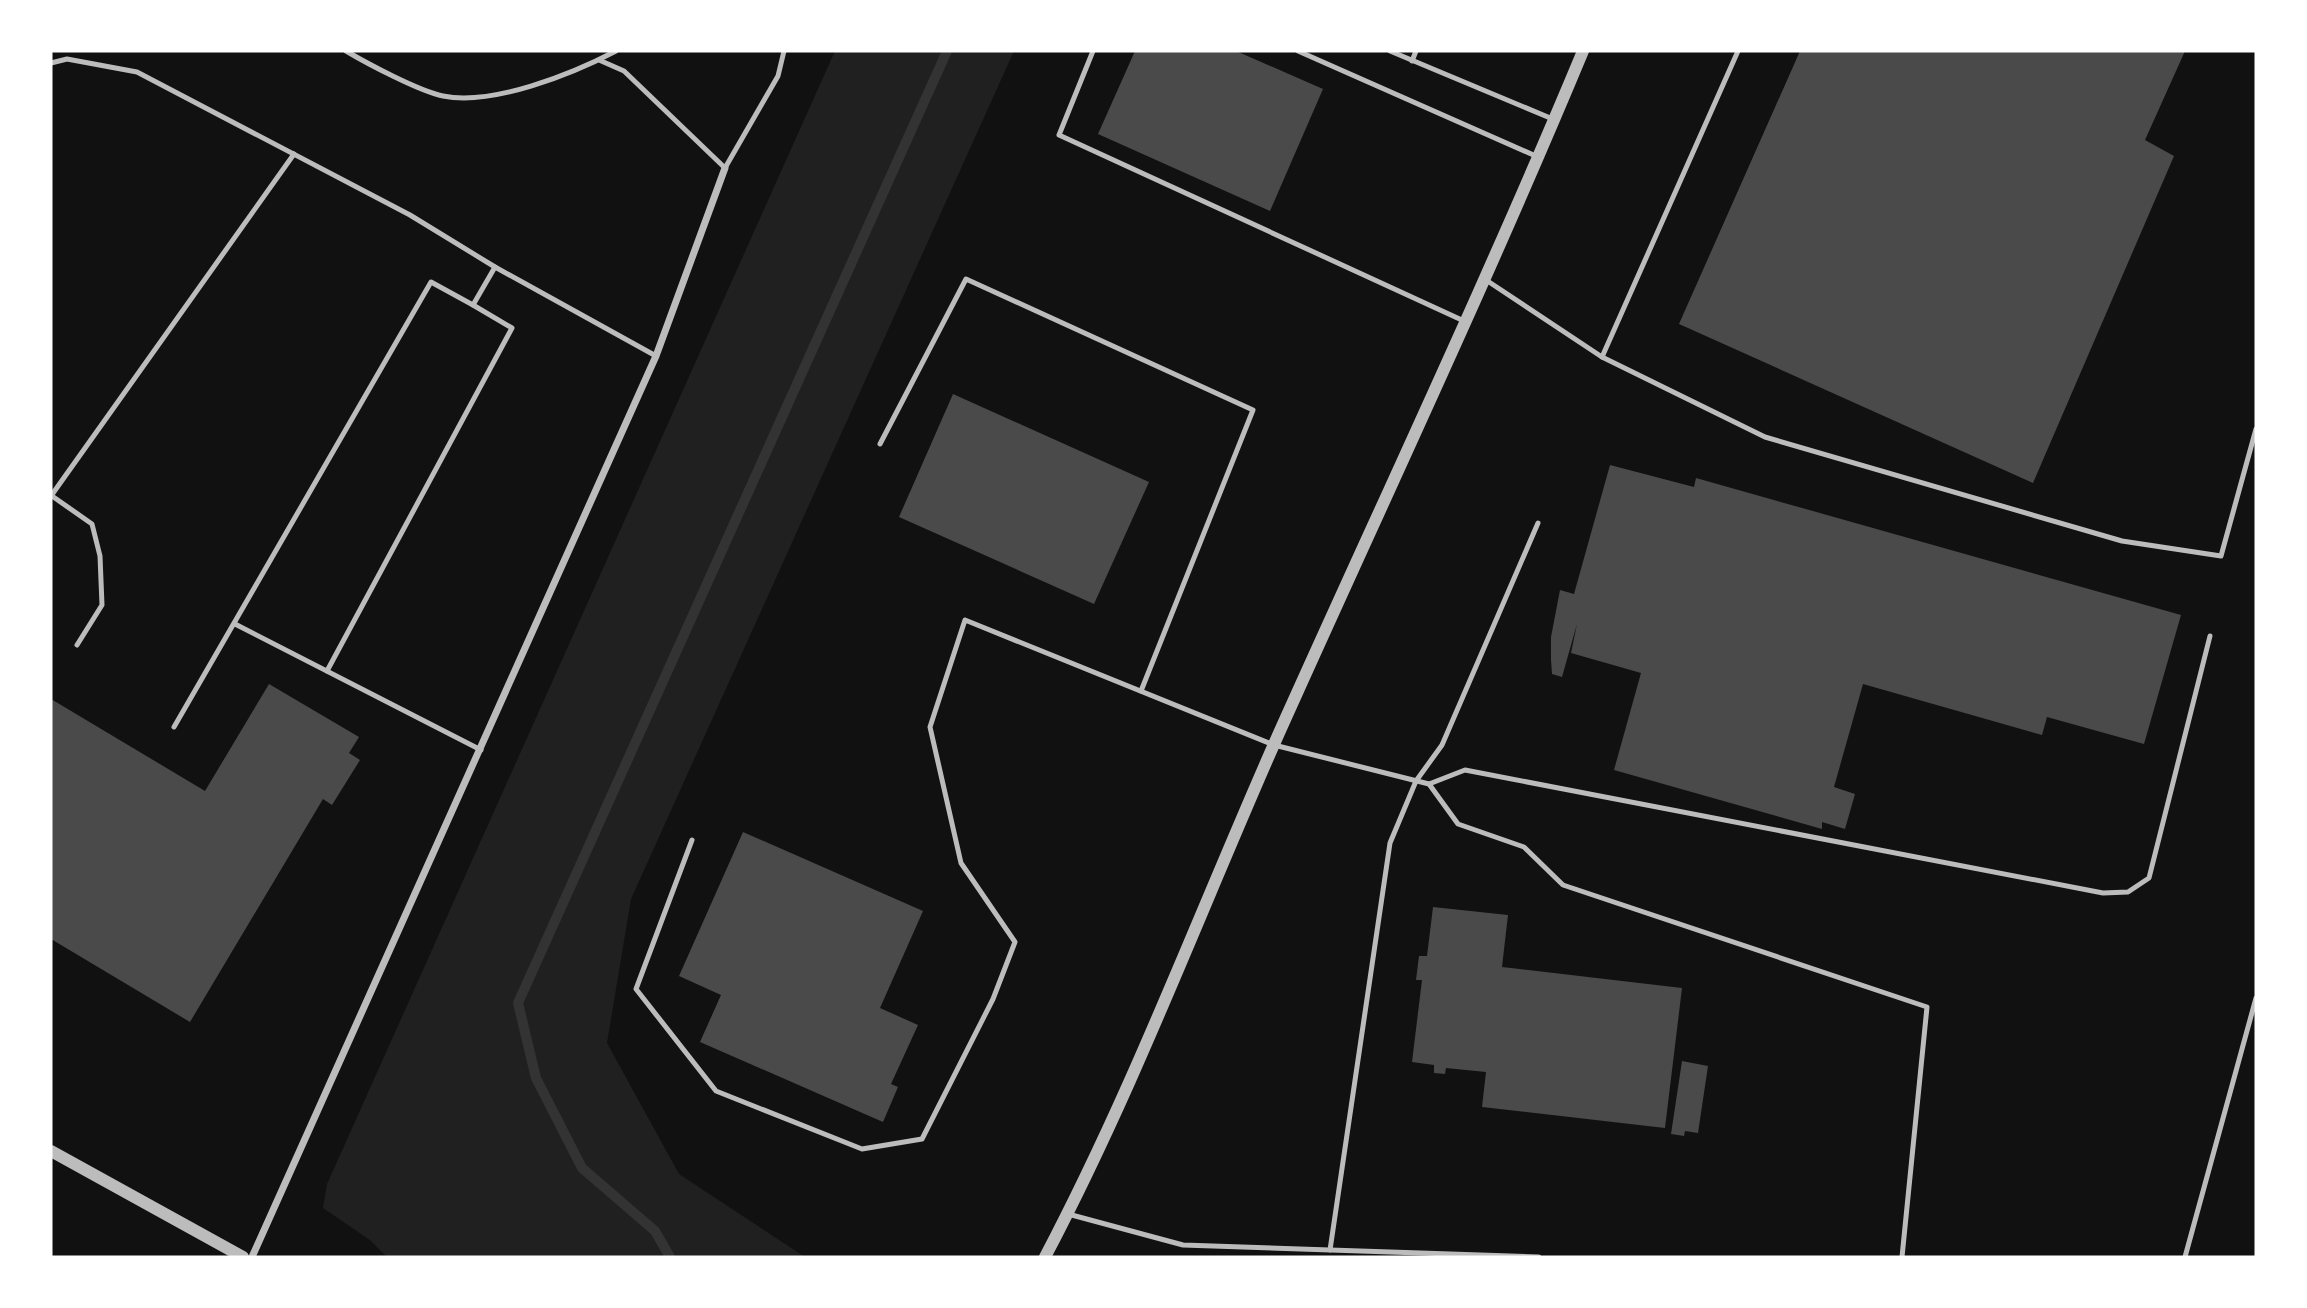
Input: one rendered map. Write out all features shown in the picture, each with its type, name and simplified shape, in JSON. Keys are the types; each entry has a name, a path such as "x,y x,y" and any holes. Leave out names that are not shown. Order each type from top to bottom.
{"street":[{"path":"1045,1257 1068,1214 1167,1002 1274,745 1467,322 1583,51"},
{"path":"252,1257 656,356 725,168"},
{"path":"51,1151 243,1257"}],"lane":[{"path":"346,51 441,96 476,99 536,83 616,51"},
{"path":"599,60 624,71 725,168 778,76 784,51"},
{"path":"1093,51 1059,135 1467,322"},
{"path":"1298,51 1538,157"},
{"path":"1390,51 1555,120"},
{"path":"1412,61 1416,51"},
{"path":"1602,357 1738,51"},
{"path":"51,63 67,59 137,72 410,215 495,267 656,356"},
{"path":"78,645 102,605 100,556 92,524 51,496 294,154"},
{"path":"473,305 495,267"},
{"path":"880,444 966,279 1253,410 1140,691"},
{"path":"1485,279 1602,357 1765,437 2122,541 2221,556 2256,429"},
{"path":"174,727 432,282 512,328 327,671"},
{"path":"1330,1250 1390,843 1416,780 1442,745 1538,523"},
{"path":"692,840 636,989 716,1091 862,1149 922,1139 993,999 1015,942 961,863 930,727 965,620 1274,745 1429,784 1458,824 1524,846 1563,885 1927,1007 1902,1257"},
{"path":"235,624 481,750"},
{"path":"1429,784 1465,769 2103,893 2129,892 2149,878 2210,636"},
{"path":"2185,1257 2256,998"},
{"path":"1068,1214 1183,1245 1539,1257"}],"shaded area":[{"path":"835,51 1014,51 631,899 607,1043 679,1174 805,1257 387,1257 370,1240 323,1208 327,1184"}],"building":[{"path":"1135,51 1236,51 1323,89 1270,211 1098,134"},
{"path":"1800,51 2185,51 2145,140 2174,156 2033,483 1679,324"},
{"path":"953,394 1149,482 1094,604 899,517"},
{"path":"1610,465 1694,487 1696,478 2181,615 2144,744 2047,717 2042,735 1863,684 1834,787 1855,794 1845,829 1822,822 1822,829 1614,770 1641,673 1571,653 1577,624 1562,677 1552,674 1551,660 1551,637 1560,590 1574,594"},
{"path":"269,684 359,737 349,753 360,760 332,805 323,799 190,1022 51,939 51,699 205,791"},
{"path":"743,832 923,911 880,1008 918,1025 891,1084 898,1087 883,1122 700,1042 721,995 679,976"},
{"path":"1433,907 1508,915 1502,967 1682,988 1665,1128 1482,1107 1486,1072 1446,1068 1445,1074 1434,1073 1434,1065 1412,1062 1422,980 1416,980 1419,956 1427,956"},
{"path":"1682,1061 1708,1066 1698,1133 1685,1131 1684,1136 1671,1134"}],"waterway":[{"path":"670,1257 655,1231 582,1168 536,1078 518,1003 947,51"}]}
